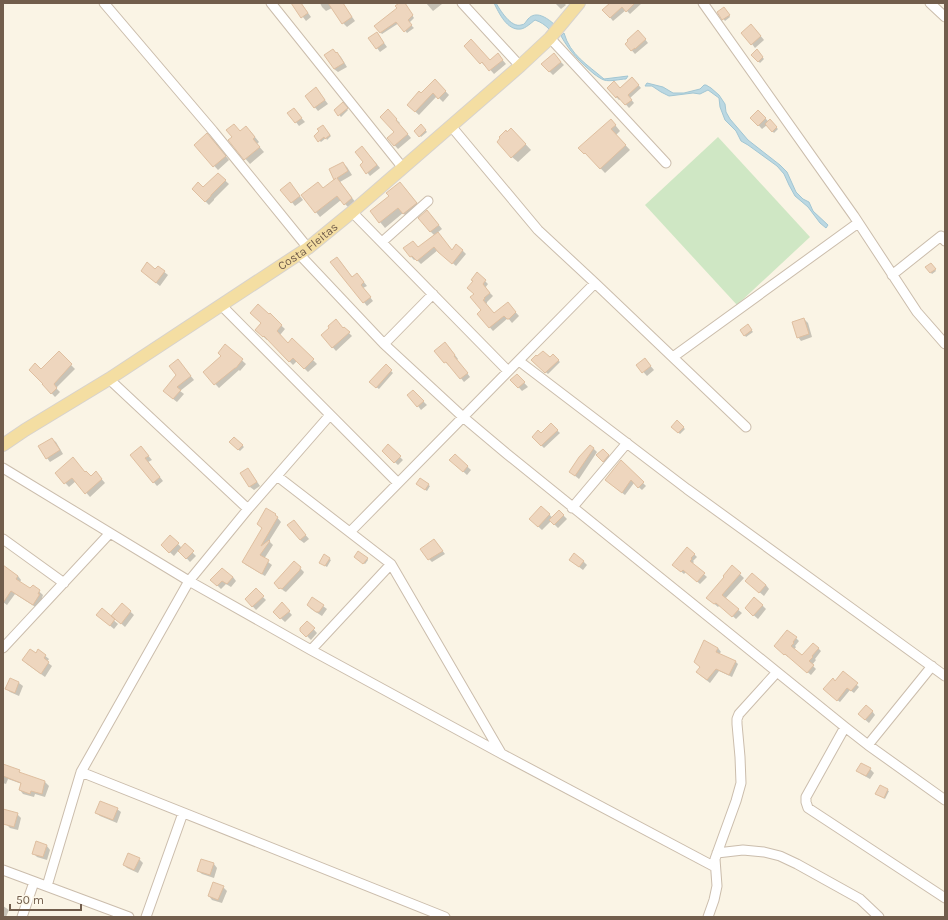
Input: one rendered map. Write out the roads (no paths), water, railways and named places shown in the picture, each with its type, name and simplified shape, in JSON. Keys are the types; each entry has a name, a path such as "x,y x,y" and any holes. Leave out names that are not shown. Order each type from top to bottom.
{"main road":[{"name":"Costa Fleitas","path":"3,445 109,379 304,251 352,212 520,66 550,38 579,3"}],"street":[{"path":"104,3 214,131 304,251 384,344 463,417 572,508 845,727 945,800"},
{"path":"271,3 403,168"},
{"path":"462,3 520,66"},
{"path":"703,3 858,222 917,312 945,344"},
{"path":"930,3 945,17"},
{"path":"550,38 666,163"},
{"path":"451,126 538,230 746,427"},
{"path":"382,242 428,201"},
{"path":"352,212 508,371"},
{"path":"673,357 858,222"},
{"path":"892,275 941,236 945,241"},
{"path":"350,532 595,283"},
{"path":"384,344 433,294"},
{"path":"221,305 398,484"},
{"path":"518,361 693,493 945,676"},
{"path":"109,379 248,509"},
{"path":"47,886 81,772 189,580 248,509 330,415"},
{"path":"572,508 627,444"},
{"path":"3,468 189,580 311,650 502,754 715,867"},
{"path":"277,476 390,564 502,754"},
{"path":"3,648 110,533"},
{"path":"3,539 64,583"},
{"path":"311,650 390,564"},
{"path":"868,745 932,666"},
{"path":"708,917 714,900 716,886 715,859 736,802 740,783 740,757 737,719 739,714 778,672"},
{"path":"845,727 806,797 808,808 945,898"},
{"path":"81,772 445,917"},
{"path":"146,917 183,813"},
{"path":"717,853 743,850 764,852 780,856 860,899 879,917"},
{"path":"3,870 129,917"},
{"path":"22,917 34,882"}],"water":[{"path":"494,3 496,3 503,14 513,24 522,25 531,16 538,15 545,17 554,24 549,29 535,20 525,28 516,29 504,20"},
{"path":"564,33 575,54 604,79 628,76 626,79 606,81 594,74 568,47 561,36"},
{"path":"647,83 663,87 673,93 684,93 700,89 704,85 711,88 719,95 725,104 726,112 730,119 748,140 787,172 796,192 803,199 809,202 813,211 828,225 826,228 820,223 808,207 795,196 784,174 777,166 741,141 736,131 725,120 720,107 719,98 708,90 700,94 693,93 669,96 652,86 645,86"}]}
